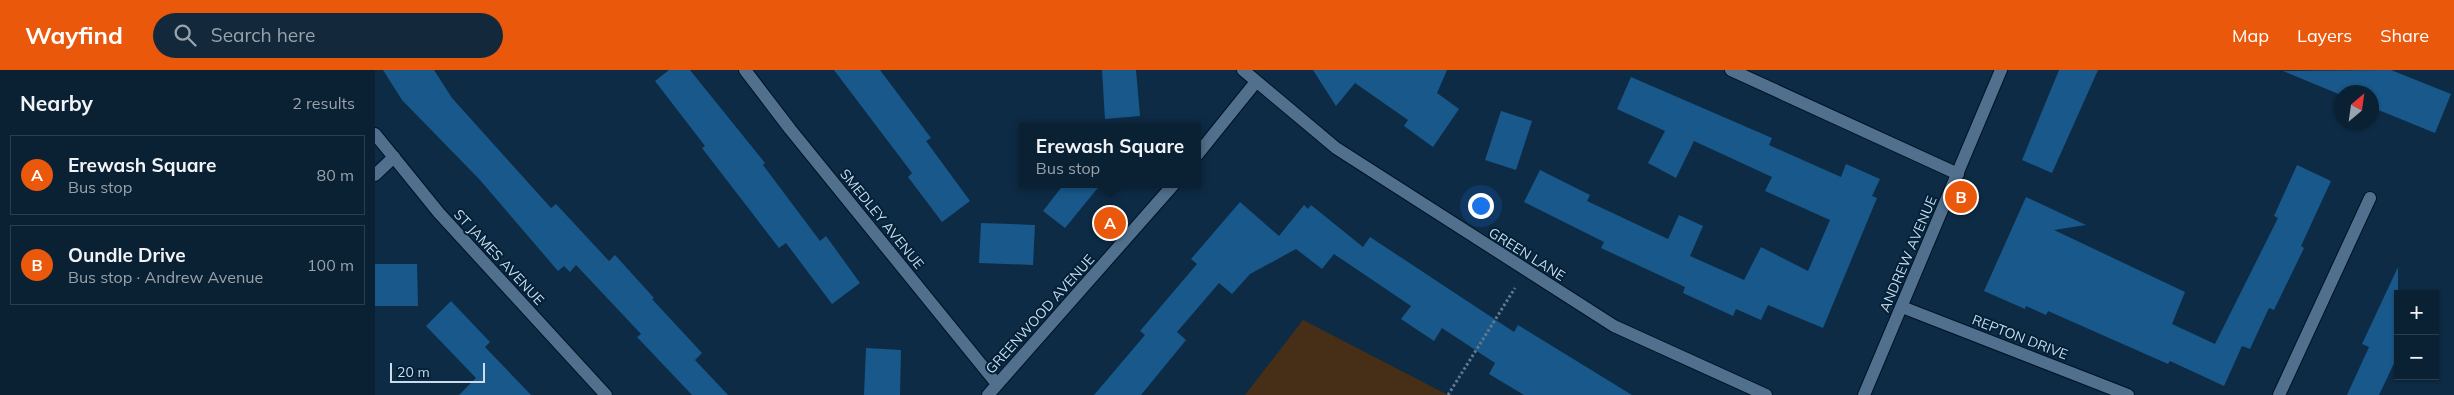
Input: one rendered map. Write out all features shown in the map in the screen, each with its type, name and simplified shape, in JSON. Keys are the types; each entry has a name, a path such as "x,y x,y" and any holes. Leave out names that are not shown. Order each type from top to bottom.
{"street":[{"name":"SMEDLEY AVENUE","path":"745,70 790,129 997,384"},
{"name":"GREEN LANE","path":"1243,70 1336,148 1614,326 1766,395"},
{"path":"1731,70 1958,174"},
{"name":"ANDREW AVENUE","path":"1864,395 2001,70"},
{"path":"1201,150 1255,82"},
{"name":"ST JAMES AVENUE","path":"375,134 439,213 606,395"},
{"path":"375,175 394,157"},
{"name":"GREENWOOD AVENUE","path":"988,395 1170,188"},
{"path":"2279,395 2370,198"},
{"name":"REPTON DRIVE","path":"1902,307 2128,395"}],"path":[{"path":"1448,395 1526,271"}],"shaded area":[{"path":"1303,320 1446,394 1446,395 1245,395"}],"building":[{"path":"383,70 434,70 452,98 551,208 556,204 609,261 615,255 654,298 652,299 702,353 695,360 728,395 692,395 637,337 641,334 576,265 570,272 564,266 558,271 480,180 402,100"},
{"path":"669,70 690,70 765,163 763,165 820,241 826,236 860,283 832,304 786,243 779,248 702,148 705,146 655,81"},
{"path":"834,70 880,70 931,138 926,141 970,201 942,222 908,177 912,173"},
{"path":"1102,70 1136,70 1140,116 1105,119"},
{"path":"1313,70 1447,70 1437,93 1459,109 1433,147 1404,126 1408,120 1355,83 1336,106"},
{"path":"2059,70 2098,70 2052,173 2022,160"},
{"path":"2391,70 2451,94 2435,133 2379,110 2379,85 2334,85 2334,92 2283,71"},
{"path":"1631,77 1772,138 1769,145 1841,177 1846,164 1880,179 1872,196 1877,198 1823,328 1768,305 1761,320 1736,309 1733,316 1683,293 1685,287 1601,248 1604,242 1524,202 1540,170 1590,195 1587,201 1668,239 1679,215 1703,226 1690,256 1744,280 1761,247 1808,271 1830,220 1765,191 1772,177 1694,141 1676,178 1648,163 1665,131 1617,109"},
{"path":"1501,111 1532,121 1516,170 1485,160"},
{"path":"2297,165 2331,181 2301,246 2304,248 2274,310 2269,308 2250,349 2242,346 2224,386 2170,361 2168,364 2048,311 2046,315 2026,306 2025,309 1984,291 2026,197 2086,225 2054,230 2185,292 2172,324 2215,344 2278,218 2274,216"},
{"path":"1061,188 1098,188 1065,228 1043,211"},
{"path":"1240,202 1279,236 1304,205 1308,209 1311,205 1363,247 1370,237 1514,332 1518,325 1632,395 1524,395 1489,374 1495,363 1442,328 1434,341 1401,319 1411,306 1334,254 1322,269 1296,249 1250,274 1232,294 1219,283 1177,332 1186,340 1141,395 1094,395 1145,335 1140,331 1197,264 1191,259"},
{"path":"981,223 1035,225 1033,265 979,263"},
{"path":"375,264 417,264 418,306 375,306"},
{"path":"2398,267 2398,290 2394,290 2394,363 2379,395 2347,395 2369,347 2362,344"},
{"path":"451,301 490,342 485,347 531,395 459,395 476,378 426,326"},
{"path":"866,348 901,350 900,395 864,395"}],"place":[{"name":"Oundle Drive","path":"1961,197"},
{"name":"Erewash Square","path":"1110,223"}]}
